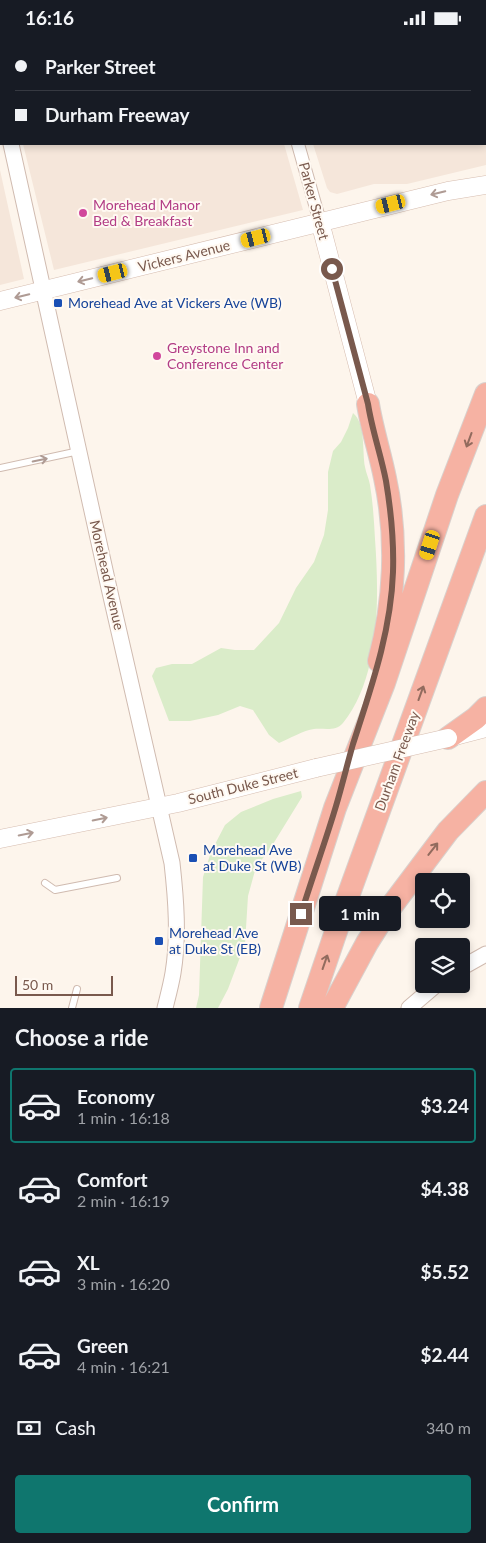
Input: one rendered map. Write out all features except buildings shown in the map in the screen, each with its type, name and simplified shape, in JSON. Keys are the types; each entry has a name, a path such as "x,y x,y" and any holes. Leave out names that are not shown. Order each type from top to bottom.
{"highway":[{"path":"335,808 384,683 447,495 486,394"},
{"path":"271,1008 372,686 382,650 392,596 393,545 390,513 385,480 368,404"},
{"name":"Durham Freeway","path":"310,1008 347,899 486,516"},
{"path":"448,738 476,718 486,708"},
{"path":"332,1008 367,943 384,916 448,831 486,792"}],"main road":[{"name":"Vickers Avenue","path":"0,301 448,191 470,186 486,185"},
{"name":"Parker Street","path":"320,222 368,404"},
{"name":"South Duke Street","path":"0,839 160,806 486,728"}],"street":[{"name":"Morehead Avenue","path":"10,145 172,863 176,920 173,973 166,1008"},
{"name":"Parker Street","path":"298,145 320,222"},
{"path":"470,963 486,954"},
{"path":"409,1008 426,993"}],"lane":[{"path":"0,468 80,451"},
{"path":"45,883 54,890 117,877"},
{"path":"72,1008 77,989"}],"shaded area":[{"path":"23,145 284,145 303,210 54,270"},
{"path":"313,145 486,145 486,165 407,184 374,184 337,194 330,192"},
{"path":"0,170 24,279 0,285"}],"green space":[{"path":"353,413 362,431 365,467 370,483 377,585 375,635 371,659 365,682 355,704 343,723 337,728 310,730 279,743 269,735 253,710 240,706 218,715 190,721 169,721 152,676 156,668 172,664 192,664 221,648 254,650 279,623 296,588 314,562 324,535 328,510 328,472 333,451 341,442"},
{"path":"301,791 302,797 270,849 256,867 248,896 245,944 228,989 218,1008 196,1008 199,995 203,877 211,852 225,825 241,812 273,799"}],"place":[{"name":"Morehead Manor Bed & Breakfast","path":"83,213"},
{"name":"Morehead Ave at Vickers Ave (WB)","path":"58,303"},
{"name":"Greystone Inn and Conference Center","path":"157,356"},
{"name":"Morehead Ave at Duke St (WB)","path":"193,858"},
{"name":"Morehead Ave at Duke St (EB)","path":"159,941"}],"route":[{"path":"301,914 372,686 382,650 392,596 393,545 385,480 368,404 332,269"}]}
